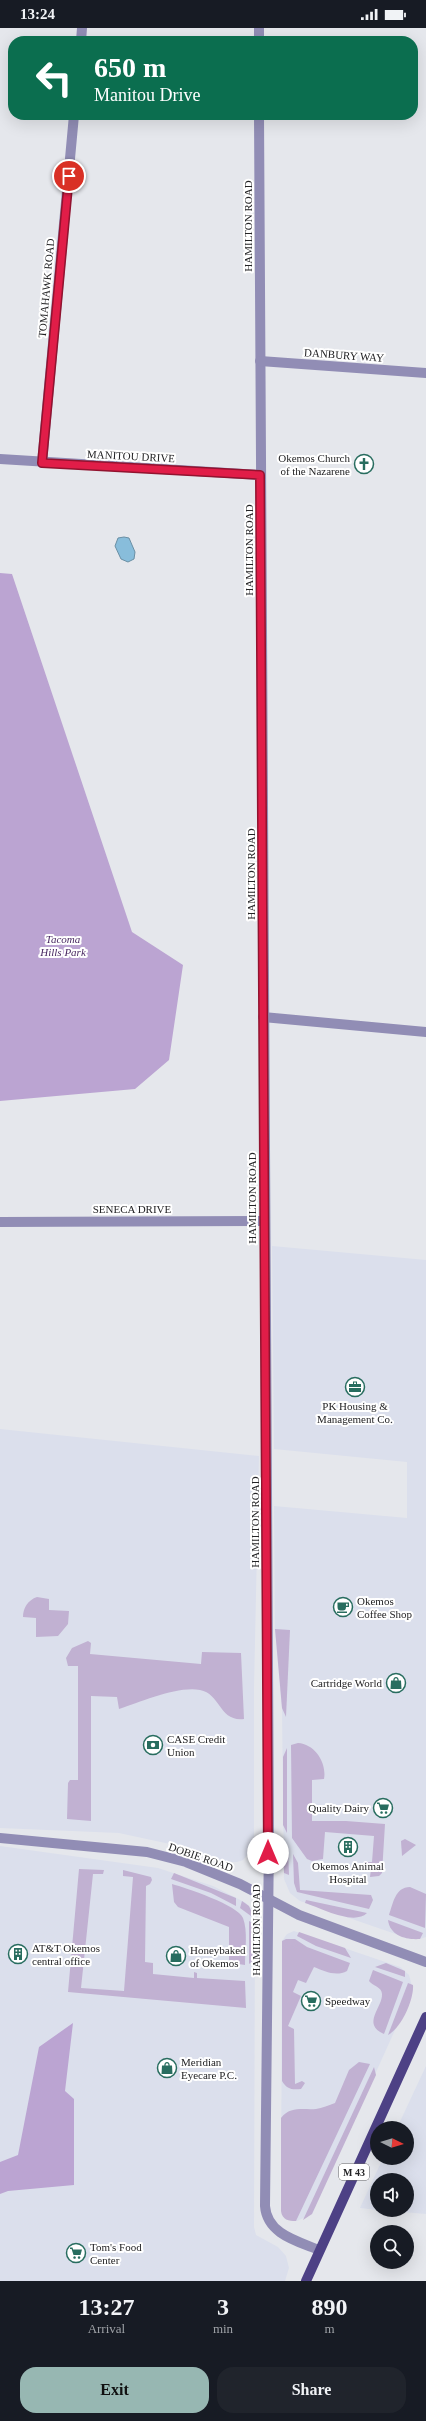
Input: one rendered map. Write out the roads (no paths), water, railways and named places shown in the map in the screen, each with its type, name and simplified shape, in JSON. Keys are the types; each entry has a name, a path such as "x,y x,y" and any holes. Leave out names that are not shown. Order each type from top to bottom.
{"main road":[{"name":"M 43","path":"306,2281 426,2017"}],"street":[{"name":"TOMAHAWK ROAD","path":"42,463 74,120"},
{"name":"HAMILTON ROAD","path":"260,120 260,475 268,1899 266,2211 269,2221 276,2230 319,2250"},
{"name":"DANBURY WAY","path":"260,361 426,373"},
{"name":"MANITOU DRIVE","path":"0,459 42,463 260,475"},
{"path":"263,1018 426,1032"},
{"name":"SENECA DRIVE","path":"0,1222 264,1221"},
{"name":"DOBIE ROAD","path":"0,1838 147,1852 186,1862 240,1884 299,1915 426,1962"}],"water":[{"path":"118,538 129,538 135,552 134,559 128,562 121,559 115,546"}],"place":[{"name":"Okemos Church of the Nazarene","path":"364,464"},
{"name":"PK Housing & Management Co.","path":"355,1387"},
{"name":"Okemos Coffee Shop","path":"343,1607"},
{"name":"Cartridge World","path":"396,1683"},
{"name":"CASE Credit Union","path":"153,1745"},
{"name":"Quality Dairy","path":"383,1808"},
{"name":"Okemos Animal Hospital","path":"348,1847"},
{"name":"AT&T Okemos central office","path":"18,1954"},
{"name":"Honeybaked of Okemos","path":"176,1956"},
{"name":"Speedway","path":"311,2001"},
{"name":"Meridian Eyecare P.C.","path":"167,2068"},
{"name":"Tom's Food Center","path":"76,2253"}],"park label":[{"name":"Tacoma Hills Park","path":"63,945"}]}
